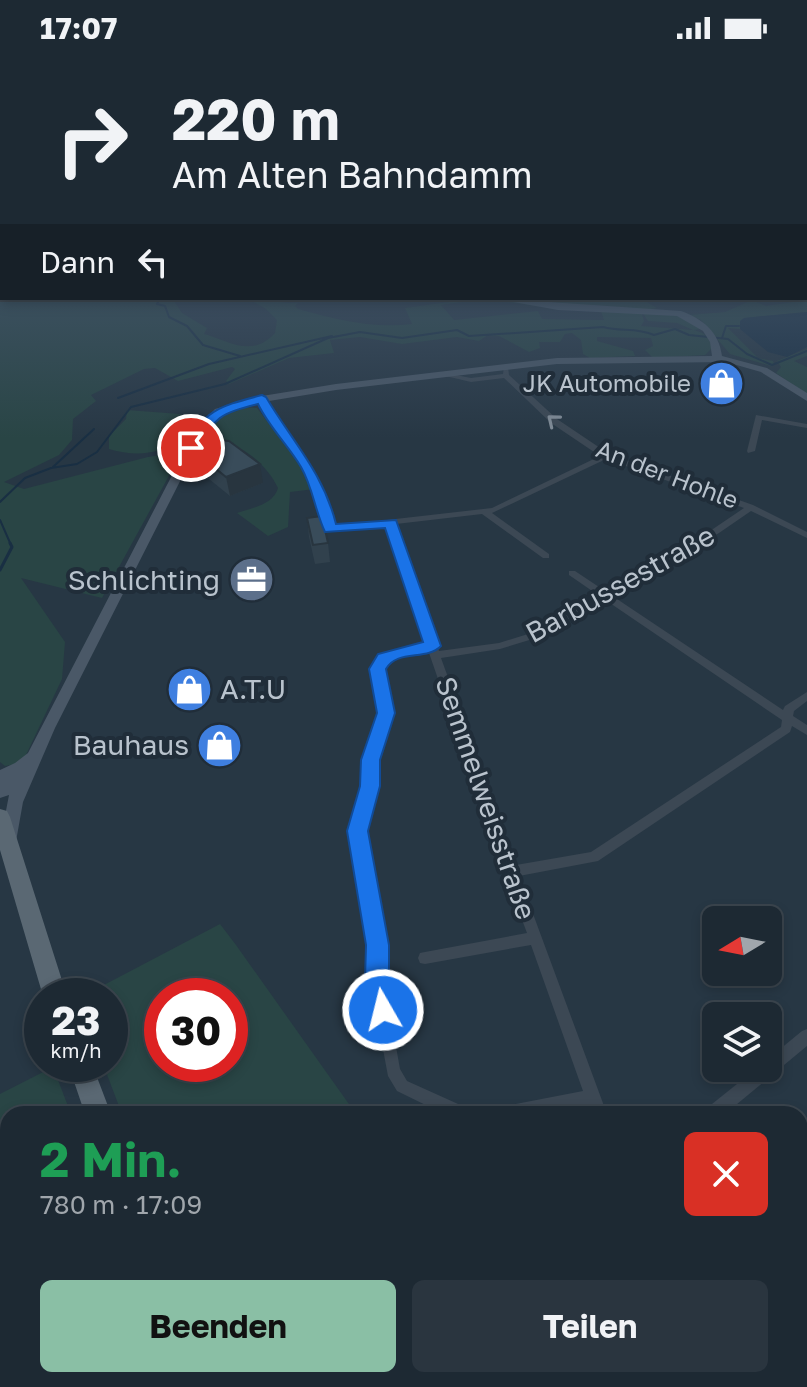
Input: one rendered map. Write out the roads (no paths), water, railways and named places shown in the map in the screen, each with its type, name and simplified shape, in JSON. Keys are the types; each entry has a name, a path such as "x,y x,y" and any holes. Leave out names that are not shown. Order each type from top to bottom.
{"main road":[{"path":"678,314 694,319 712,337 717,358"},
{"path":"9,847 14,802 35,756 201,429 219,411 262,399 440,374 506,372 569,360 717,358 764,370 807,398"},
{"path":"0,777 21,768 35,756"},
{"path":"0,791 25,780"},
{"path":"0,817 49,978"},
{"path":"86,1082 95,1106"}],"street":[{"name":"An der Hohle","path":"506,372 554,421 606,456 750,507 807,535"},
{"path":"262,399 271,418 306,465 322,495 330,529 494,510 606,456"},
{"path":"751,451 759,417 807,426"},
{"name":"Barbussestraße","path":"444,1106 402,1086 393,1071 377,980 378,945 358,831 370,786 370,760 386,713 379,663 393,653 524,640 716,531 750,507"},
{"path":"485,512 546,556"},
{"name":"Semmelweisstraße","path":"391,523 510,872 596,1106"},
{"path":"572,573 807,731"},
{"path":"510,872 594,857 786,729 789,709 807,696"},
{"name":"Semmelweisstraße","path":"425,958 535,938"},
{"path":"723,1106 807,1036"},
{"path":"546,1106 593,1097"}],"water":[{"path":"807,314 807,347 787,357 768,352 740,329 740,321 744,318"}],"waterway":[{"path":"168,314 187,326 203,345 240,356"},
{"path":"722,338 726,326 739,326"},
{"path":"0,502 25,478 51,468 77,464 97,452 131,407 225,384 328,338 360,332 402,338 457,330 469,336 603,327 654,335 675,329 689,335 728,339 747,354 772,365 807,351"},
{"path":"118,398 209,364 332,336"},
{"path":"53,467 94,429"},
{"path":"0,520 11,545"},
{"path":"0,570 11,545"}],"place":[{"name":"JK Automobile","path":"722,384"},
{"name":"Schlichting","path":"251,580"},
{"name":"A.T.U","path":"189,689"},
{"name":"Bauhaus","path":"220,745"}]}
